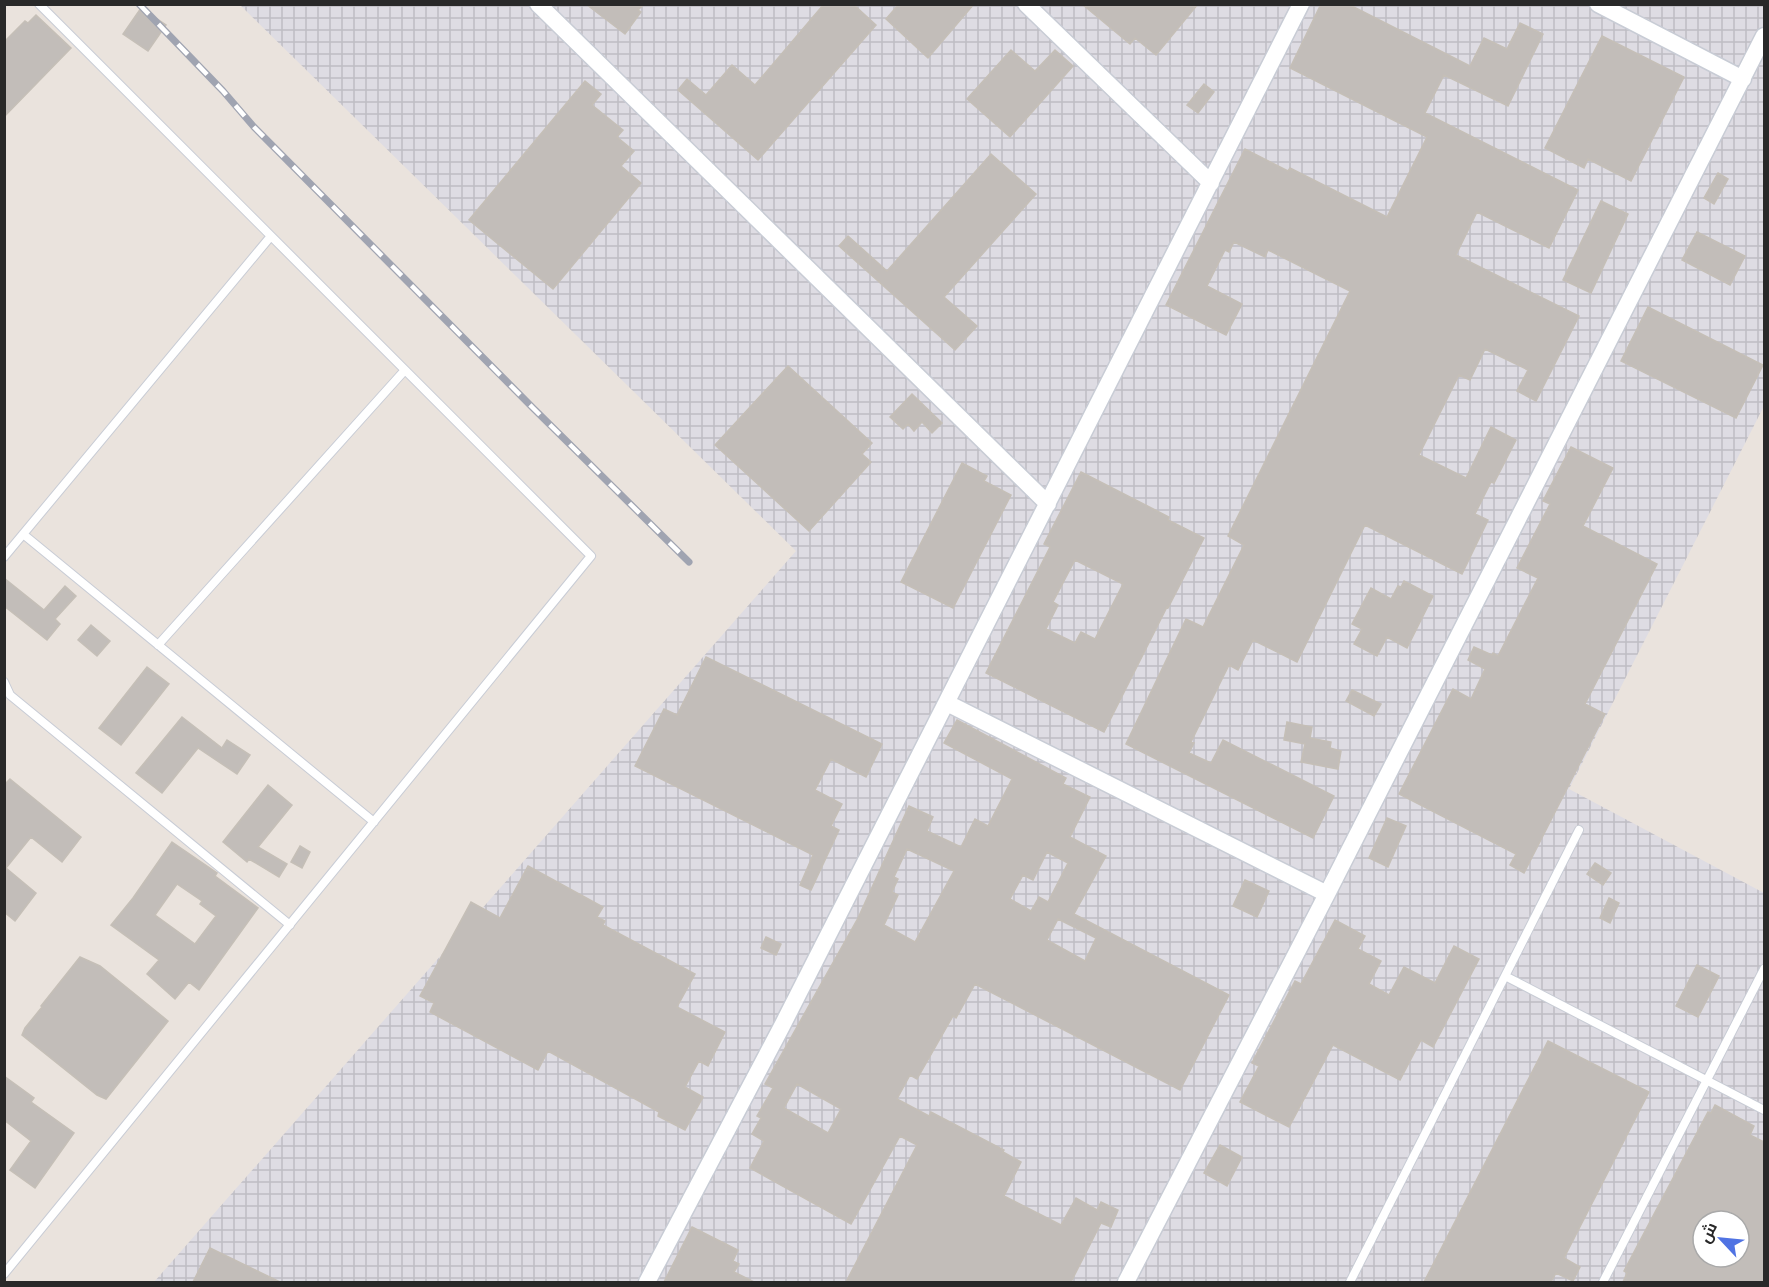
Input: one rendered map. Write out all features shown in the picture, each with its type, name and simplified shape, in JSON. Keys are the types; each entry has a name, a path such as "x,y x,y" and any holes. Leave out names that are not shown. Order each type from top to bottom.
{"street":[{"path":"538,4 1048,504"},
{"path":"1026,4 1211,183"},
{"path":"647,1282 782,1026 1301,4"},
{"path":"1598,4 1743,79"},
{"path":"1126,1282 1327,894 1764,36"},
{"path":"947,703 1327,894"}],"lane":[{"path":"4,1274 591,556 39,4"},
{"path":"4,557 271,236"},
{"path":"158,645 405,370"},
{"path":"23,534 374,822"},
{"path":"4,682 7,698 290,925"},
{"path":"1350,1282 1579,830"},
{"path":"1603,1282 1764,969"},
{"path":"1505,975 1764,1110"}],"shaded area":[{"path":"240,5 1764,5 1764,406 1569,789 1764,893 1764,1282 154,1282 796,551"}],"building":[{"path":"586,4 644,4 638,10 641,12 625,34"},
{"path":"824,4 853,4 876,25 758,160 678,90 687,79 706,95 732,65 755,85"},
{"path":"899,4 974,4 928,58 886,19"},
{"path":"1082,4 1198,4 1156,55 1135,38 1130,44"},
{"path":"1321,4 1348,4 1470,66 1484,38 1507,49 1520,23 1543,34 1508,106 1444,75 1425,113 1578,190 1549,248 1477,212 1456,255 1579,316 1536,401 1517,391 1528,370 1485,349 1470,380 1459,375 1419,455 1466,478 1491,427 1516,440 1475,514 1488,520 1462,574 1365,525 1297,662 1253,640 1238,670 1229,665 1191,742 1194,743 1189,753 1211,763 1223,740 1334,796 1313,838 1126,744 1186,619 1203,627 1244,545 1228,536 1350,291 1268,250 1265,257 1234,242 1229,252 1225,250 1207,286 1242,304 1226,335 1166,305 1245,149 1288,171 1290,168 1387,217 1427,137 1290,68"},
{"path":"141,8 166,25 148,51 123,34"},
{"path":"36,15 71,48 4,117 4,42 25,21 28,23"},
{"path":"1602,36 1684,77 1631,181 1588,159 1584,168 1545,148"},
{"path":"1011,50 1035,71 1055,50 1073,66 1010,137 967,99"},
{"path":"585,81 601,94 592,105 623,130 617,137 634,151 621,166 641,183 553,289 469,220"},
{"path":"1204,84 1214,92 1198,113 1187,105"},
{"path":"991,154 1036,194 944,297 977,326 955,350 839,246 848,236 887,271"},
{"path":"1718,173 1728,179 1714,204 1704,198"},
{"path":"1601,201 1628,214 1591,293 1563,280"},
{"path":"1697,232 1745,256 1730,285 1682,260"},
{"path":"1648,307 1763,365 1736,418 1621,361"},
{"path":"788,366 872,443 862,454 871,462 809,531 715,445"},
{"path":"912,394 942,423 932,433 922,422 914,431 908,424 903,429 890,417"},
{"path":"1571,447 1613,468 1583,526 1657,564 1585,704 1605,714 1524,873 1510,865 1516,854 1399,794 1453,689 1471,699 1485,669 1468,660 1474,647 1498,656 1538,578 1517,568 1550,504 1543,501"},
{"path":"962,463 987,476 984,481 1011,495 953,608 901,582"},
{"path":"1081,472 1169,517 1168,520 1204,538 1104,732 986,673 1050,547 1044,544","holes":["1075,560 1123,584 1095,639 1081,632 1075,643 1046,629 1058,605 1053,602"]},
{"path":"4,578 44,610 65,586 76,596 55,619 60,624 47,640 4,606"},
{"path":"1404,581 1433,596 1407,648 1387,637 1377,656 1354,644 1362,629 1352,624 1371,588 1391,599 1398,586 1401,587"},
{"path":"91,625 110,641 97,656 78,640"},
{"path":"706,657 882,744 866,777 831,759 815,790 842,804 831,826 839,830 811,890 800,885 813,855 635,766 664,709 677,715"},
{"path":"147,667 169,684 121,745 99,728"},
{"path":"1352,690 1381,704 1374,716 1346,701"},
{"path":"182,717 222,748 227,740 250,755 237,774 198,748 162,793 136,773"},
{"path":"957,720 1066,778 1063,784 1090,797 1070,837 1106,856 1074,914 1229,995 1180,1090 975,984 956,1018 953,1016 917,1079 910,1075 897,1099 929,1116 931,1112 1004,1150 1003,1152 1021,1162 1004,1196 1061,1225 1076,1198 1097,1210 1101,1202 1118,1210 1111,1227 1101,1223 1071,1282 846,1282 917,1145 900,1136 851,1224 750,1168 764,1141 752,1134 761,1118 757,1116 773,1088 765,1084 858,918 909,806 933,817 927,831 961,847 975,819 988,826 1012,779 944,743","holes":["907,849 954,871 915,942 884,925 898,895 892,892 898,879 894,877","1047,852 1068,863 1048,902 1039,897 1031,911 1010,899 1023,875 1033,880","1058,919 1096,938 1085,961 1047,940","797,1084 841,1109 828,1133 784,1108"]},
{"path":"1287,722 1312,727 1310,738 1331,742 1330,748 1341,751 1338,769 1301,762 1305,744 1284,740"},
{"path":"10,779 81,837 62,862 31,837 6,868 36,893 15,921 4,912 4,785"},
{"path":"268,785 292,805 258,847 287,864 279,877 249,859 247,862 223,842"},
{"path":"1387,818 1406,826 1388,867 1369,858"},
{"path":"172,842 217,873 215,876 258,908 199,990 189,982 175,999 147,974 159,960 111,925","holes":["177,884 202,901 200,904 216,916 195,944 155,915"]},
{"path":"300,846 310,852 302,868 291,862"},
{"path":"1595,863 1611,873 1603,885 1587,874"},
{"path":"528,866 603,907 597,917 605,921 603,925 695,974 677,1007 725,1032 708,1066 699,1061 685,1087 703,1097 685,1130 658,1116 659,1112 548,1051 538,1070 430,1012 434,1003 420,996 471,902 500,918"},
{"path":"1245,880 1269,891 1257,917 1233,906"},
{"path":"1609,898 1619,903 1610,923 1600,918"},
{"path":"1335,920 1365,936 1358,949 1381,961 1369,984 1389,995 1404,967 1435,983 1454,946 1479,959 1433,1047 1421,1040 1400,1080 1333,1045 1289,1127 1240,1102 1259,1066 1252,1063 1295,981 1301,984"},
{"path":"766,937 781,944 776,955 761,948"},
{"path":"80,957 100,966 168,1021 106,1099 97,1095 22,1035 41,1006"},
{"path":"1697,965 1719,976 1698,1017 1676,1006"},
{"path":"1548,1041 1649,1092 1564,1258 1580,1267 1573,1281 1556,1273 1551,1282 1424,1282"},
{"path":"4,1076 34,1098 31,1102 74,1133 35,1188 10,1170 31,1141 4,1120"},
{"path":"1715,1105 1754,1126 1750,1135 1764,1142 1764,1282 1623,1282 1627,1273 1624,1271 1708,1112 1711,1113"},
{"path":"1220,1145 1242,1157 1227,1186 1204,1173"},
{"path":"692,1227 738,1250 733,1261 739,1264 734,1272 754,1282 664,1282"},
{"path":"210,1248 280,1282 193,1282"}],"railway":[{"path":"139,4 223,91 254,127 689,562"}]}
